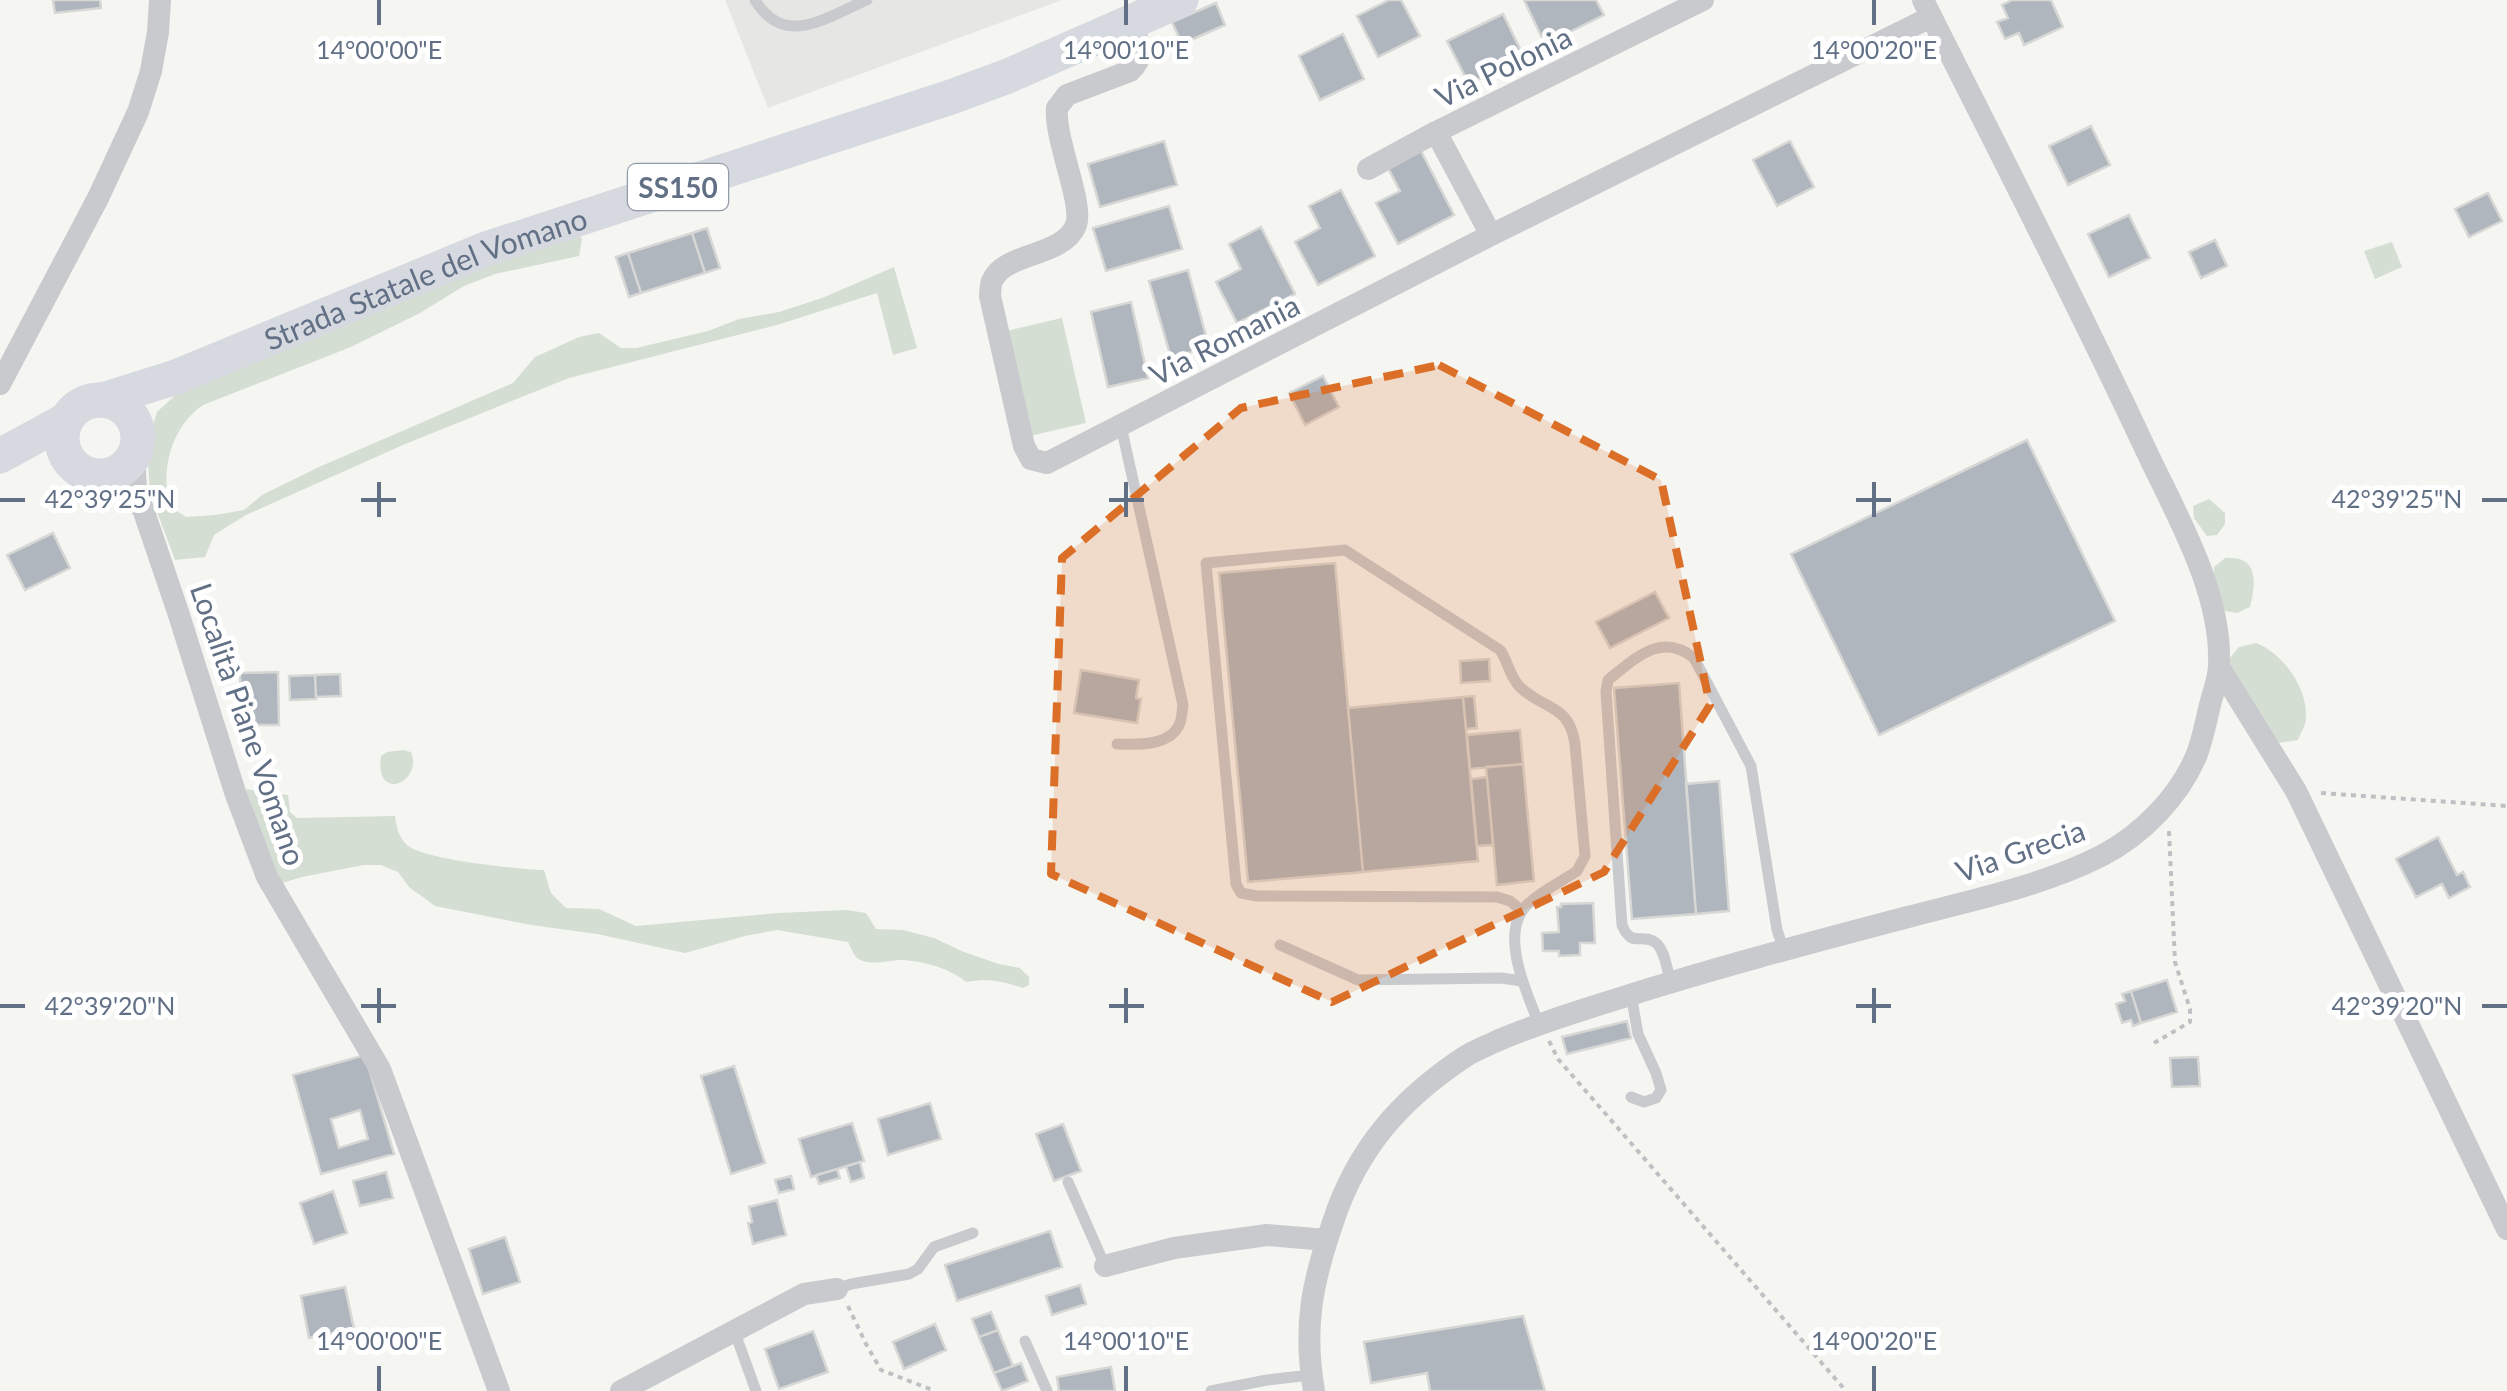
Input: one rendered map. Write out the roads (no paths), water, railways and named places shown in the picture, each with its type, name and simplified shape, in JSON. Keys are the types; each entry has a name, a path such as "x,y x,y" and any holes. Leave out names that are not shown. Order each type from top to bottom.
{"main road":[{"name":"Strada Statale del Vomano","path":"103,400 176,377 468,256 951,98 1181,0"},
{"name":"Strada Statale del Vomano","path":"137,446 146,413 156,396 176,377"},
{"path":"103,400 123,407 131,415 137,446 119,472 97,477 74,467 66,457 62,438 72,411 82,404 103,400"},
{"path":"8,452 66,420"},
{"path":"8,452 34,448 66,457"}],"street":[{"path":"0,384 98,198 138,112 152,71 160,0"},
{"name":"Via Polonia","path":"1368,169 1703,0"},
{"name":"Via Romania","path":"1130,23 1140,52 1136,66 1067,95 1056,108 1059,139 1078,216 1074,230 1056,245 1002,268 991,282 990,296 1024,446 1031,459 1048,462 1122,426 1927,9"},
{"name":"Via Grecia","path":"1313,1383 1308,1337 1310,1311 1340,1201 1390,1117 1468,1054 1540,1024 1632,994 2048,878 2104,855 2162,808 2186,777 2199,749 2219,667 2214,610 2200,567 2106,364 1927,9"},
{"name":"Via Polonia","path":"1436,132 1491,235"},
{"name":"Località Piane Vomano","path":"137,446 136,488 234,792 266,877 380,1068 499,1391"},
{"path":"97,477 127,494 143,509"},
{"path":"2219,667 2296,792 2507,1229"},
{"path":"1105,1266 1174,1248 1267,1235 1327,1240"},
{"path":"621,1391 804,1294 837,1289"}],"lane":[{"path":"755,0 770,20 794,28 867,0"},
{"path":"1117,744 1138,745 1171,736 1179,725 1183,705 1122,426"},
{"path":"1522,911 1497,897 1242,893 1236,884 1206,563 1345,550 1500,650 1516,682 1568,719 1575,744 1583,864 1528,903 1516,920 1514,932 1522,981 1540,1024"},
{"path":"1671,982 1656,943 1634,940 1622,925 1606,692 1608,680 1656,648 1672,646 1694,658 1752,766 1777,930 1784,950"},
{"path":"1280,944 1358,980 1522,981"},
{"path":"1631,1097 1644,1102 1656,1098 1660,1090 1638,1034 1632,994"},
{"path":"1068,1182 1105,1266"},
{"path":"837,1289 918,1270 934,1247 973,1233"},
{"path":"734,1330 756,1391"},
{"path":"1025,1340 1048,1391"},
{"path":"1212,1391 1267,1380 1313,1383"}]}
